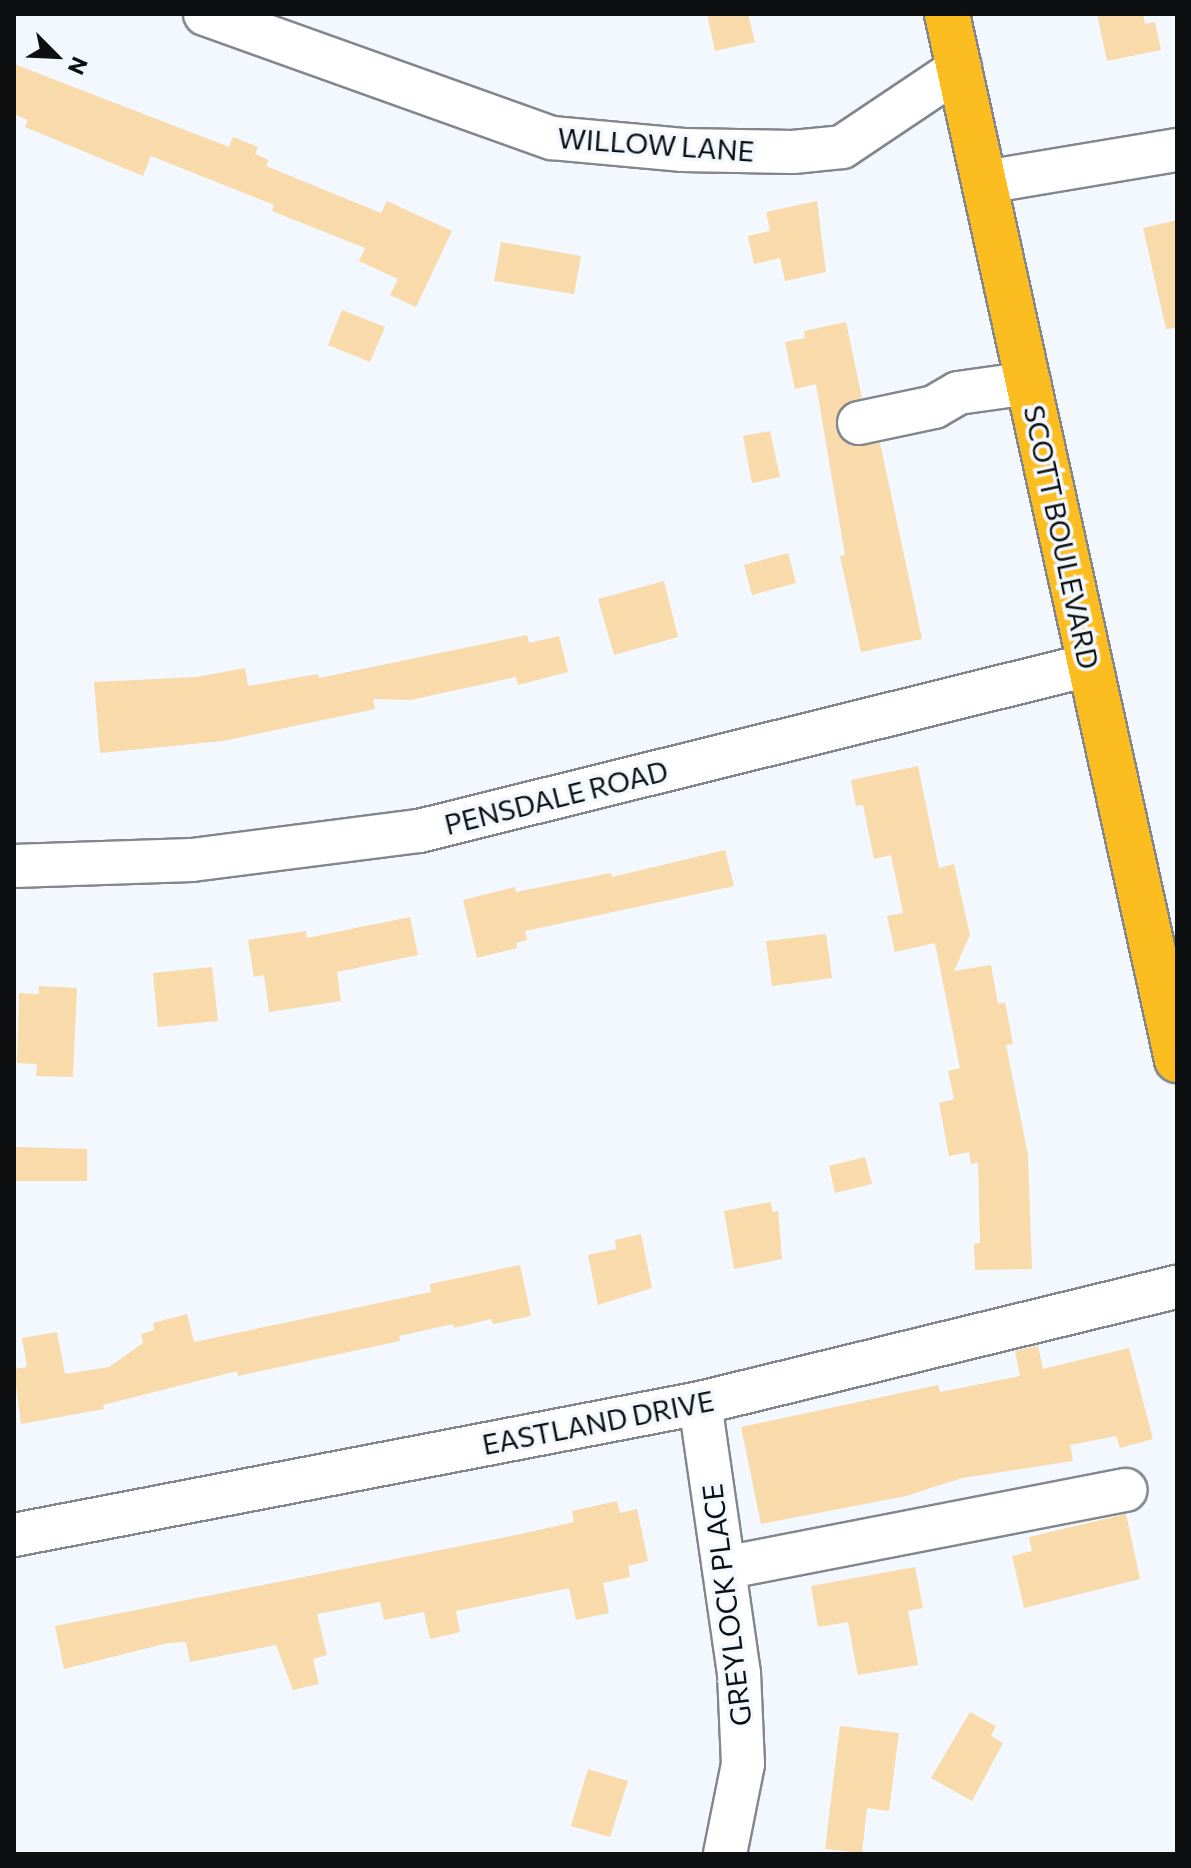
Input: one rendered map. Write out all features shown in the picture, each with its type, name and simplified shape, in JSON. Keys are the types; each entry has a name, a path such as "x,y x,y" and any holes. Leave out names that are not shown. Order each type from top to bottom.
{"highway":[{"name":"SCOTT BOULEVARD","path":"947,14 1089,665 1170,1000 1177,1060"}],"street":[{"name":"WILLOW LANE","path":"205,14 552,138 683,150 793,152 842,147 960,68"},
{"path":"985,182 1177,150"},
{"path":"856,414 934,407 958,393 1029,383"},
{"name":"PENSDALE ROAD","path":"14,866 192,860 419,831 1089,665"},
{"name":"EASTLAND DRIVE","path":"14,1535 700,1403 1177,1287"},
{"name":"GREYLOCK PLACE","path":"700,1403 739,1673 743,1764 725,1854"},
{"path":"724,1568 1126,1490"}],"building":[{"path":"707,14 748,14 755,42 715,51"},
{"path":"1097,14 1143,14 1145,24 1155,22 1161,50 1107,61"},
{"path":"14,64 229,147 233,137 258,147 255,154 269,160 266,166 381,213 387,201 452,231 416,307 390,295 398,279 359,261 365,248 272,211 274,205 151,156 143,176 25,127 28,120 14,114"},
{"path":"817,201 826,272 785,281 780,258 754,264 748,236 770,231 766,212"},
{"path":"1177,220 1177,328 1166,329 1143,228"},
{"path":"501,242 581,256 574,294 494,281"},
{"path":"342,310 385,327 370,362 328,345"},
{"path":"846,322 862,398 842,406 836,429 851,446 880,443 922,639 861,652 840,556 845,555 816,384 795,389 785,342 805,338 804,331"},
{"path":"770,431 780,477 752,483 743,436"},
{"path":"788,553 796,583 752,595 744,565"},
{"path":"664,581 678,637 614,655 598,599"},
{"path":"527,635 529,643 559,636 568,672 518,685 516,677 411,700 373,699 375,709 223,741 100,753 94,682 196,677 245,668 248,686 318,674 319,678"},
{"path":"918,766 939,868 954,864 970,935 954,971 991,965 998,1004 1005,1002 1013,1044 1006,1045 1028,1155 1032,1269 975,1270 974,1244 980,1243 978,1162 971,1164 969,1152 949,1156 939,1103 954,1099 948,1071 960,1068 935,943 895,952 887,916 903,913 891,855 874,859 863,805 856,806 851,780"},
{"path":"725,850 734,886 525,931 527,940 516,943 517,948 477,958 463,900 515,887 516,892 611,873 612,877"},
{"path":"410,917 418,955 337,972 341,1001 269,1012 264,975 254,977 248,940 306,931 307,938"},
{"path":"826,934 832,978 772,986 766,941"},
{"path":"212,967 218,1021 158,1027 153,973"},
{"path":"39,986 77,988 73,1077 36,1076 37,1064 17,1063 19,993 39,994"},
{"path":"14,1147 87,1149 87,1181 14,1181"},
{"path":"865,1157 872,1184 835,1193 829,1166"},
{"path":"771,1202 772,1212 778,1211 782,1259 734,1269 724,1211"},
{"path":"641,1234 652,1288 598,1305 588,1255 616,1249 615,1240"},
{"path":"520,1265 531,1316 493,1324 491,1319 454,1328 453,1324 399,1336 400,1341 238,1376 237,1371 103,1405 104,1409 21,1424 14,1369 27,1367 22,1338 57,1332 65,1374 109,1367 143,1343 141,1334 154,1330 153,1323 187,1314 194,1342 431,1292 430,1284"},
{"path":"1038,1346 1043,1369 1129,1348 1153,1439 1120,1448 1116,1436 1070,1445 1073,1461 962,1478 906,1496 761,1524 741,1427 938,1385 940,1392 1020,1376 1015,1351"},
{"path":"617,1501 620,1513 637,1509 648,1561 628,1566 630,1577 603,1583 609,1613 576,1620 569,1588 456,1611 460,1632 430,1639 424,1612 384,1620 380,1602 317,1614 327,1655 313,1659 319,1684 293,1690 276,1645 190,1662 186,1642 168,1643 64,1669 55,1626 521,1534 574,1522 572,1511"},
{"path":"1126,1514 1140,1579 1024,1608 1012,1556 1032,1551 1029,1537"},
{"path":"915,1567 923,1608 908,1611 918,1665 858,1675 848,1622 818,1627 811,1586"},
{"path":"970,1712 996,1726 991,1736 1003,1743 972,1801 931,1778"},
{"path":"840,1726 899,1733 889,1811 867,1808 862,1853 825,1849"},
{"path":"588,1769 628,1781 610,1837 571,1826"}]}
